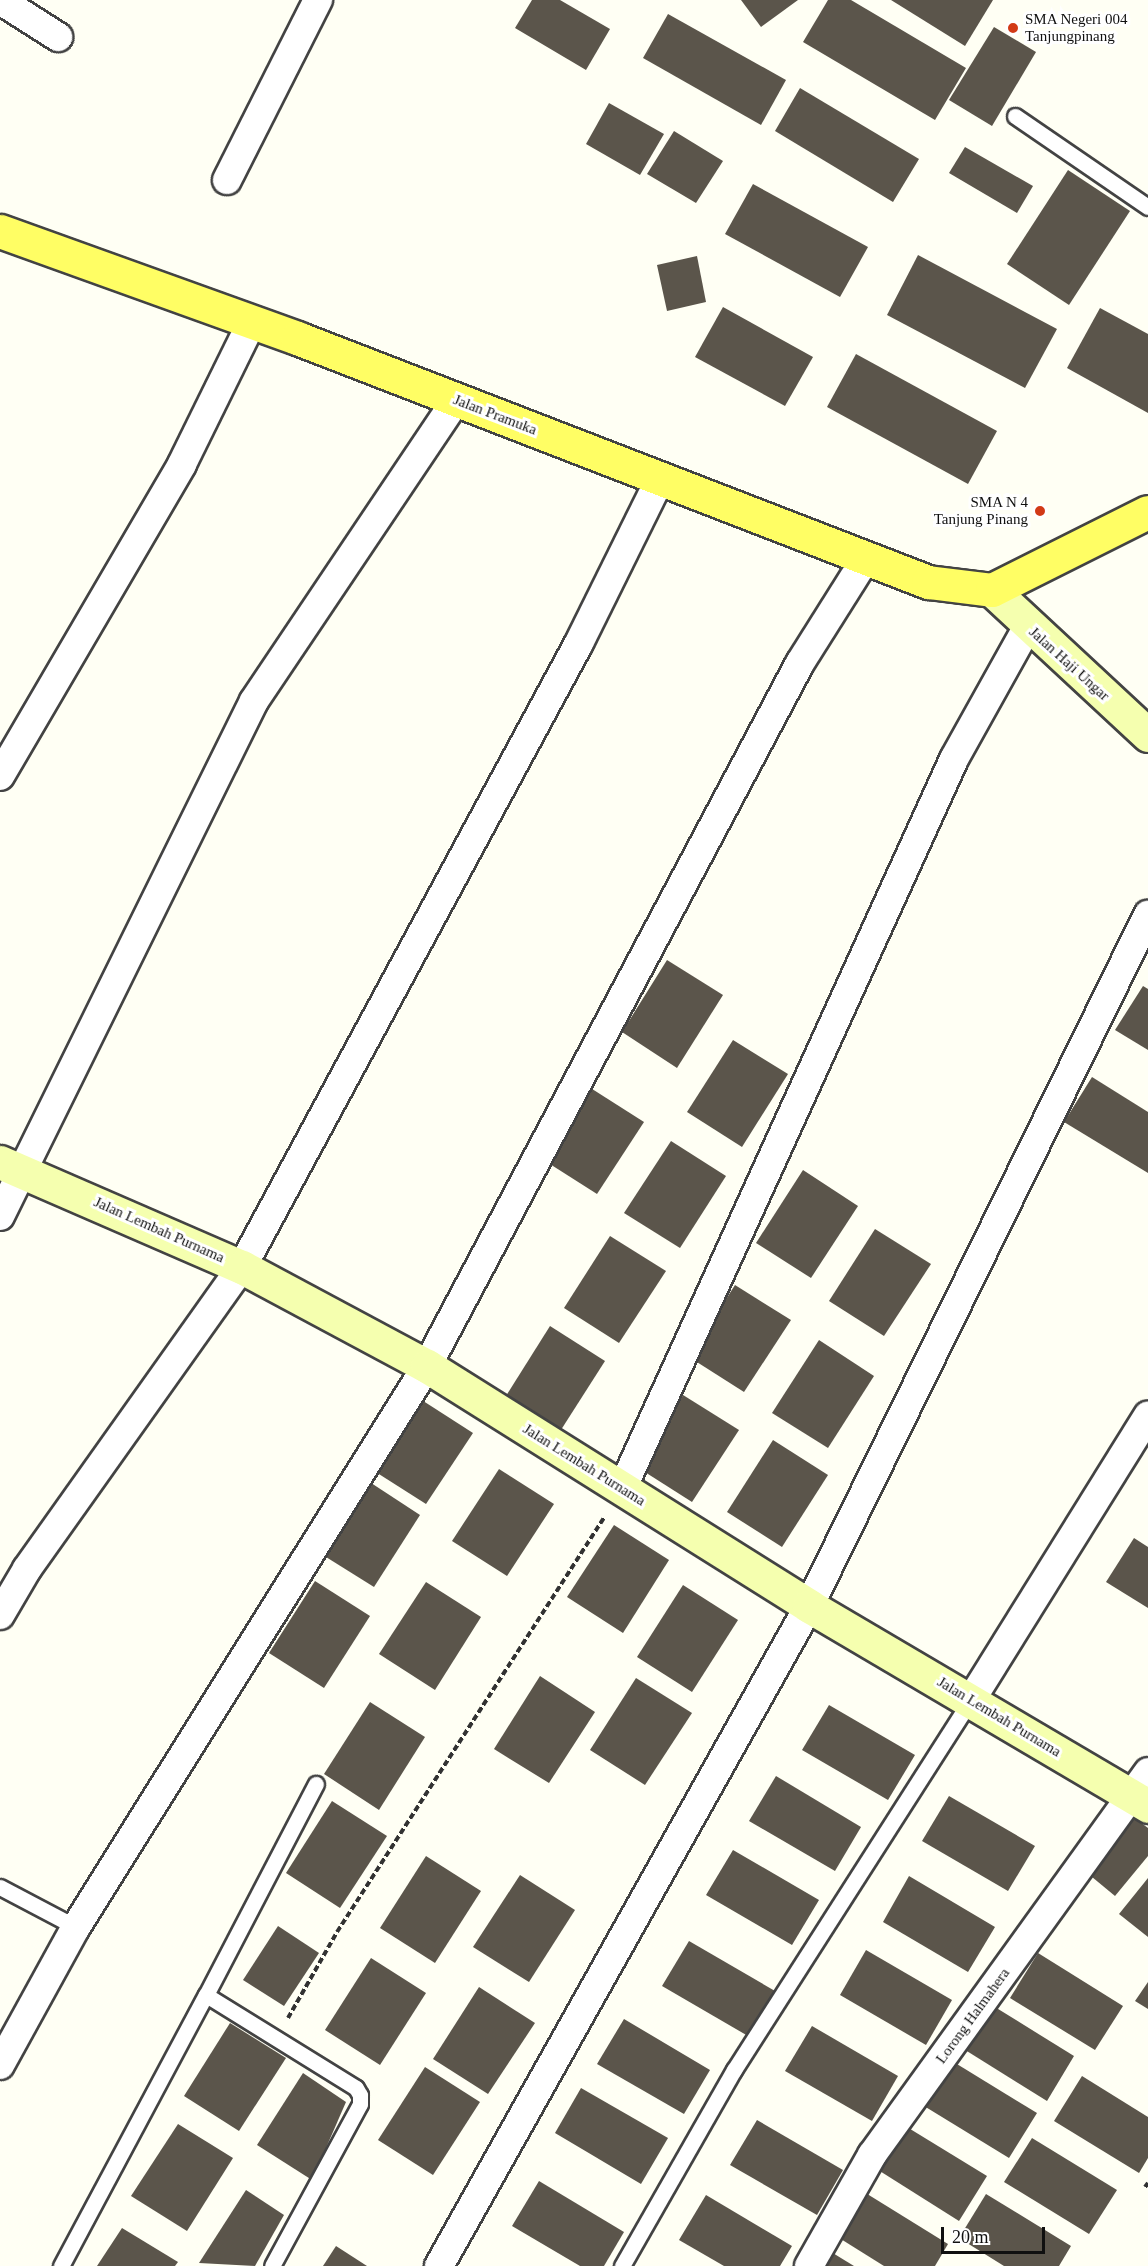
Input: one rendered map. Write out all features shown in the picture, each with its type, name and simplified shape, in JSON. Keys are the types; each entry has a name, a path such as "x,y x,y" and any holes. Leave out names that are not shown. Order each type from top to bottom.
{"main road":[{"name":"Jalan Pramuka","path":"0,231 252,322 928,582 992,590"},
{"path":"992,590 1148,512"}],"street":[{"path":"0,0 58,37"},
{"path":"227,180 318,0"},
{"path":"0,776 182,464 252,322"},
{"path":"0,1215 13,1166 254,701 456,400"},
{"path":"0,1615 27,1569 242,1267 574,653 660,479"},
{"path":"0,2066 76,1927 427,1366 800,663 866,558"},
{"name":"Jalan Haji Ungar","path":"992,590 1028,626 1148,735"},
{"path":"622,1489 954,759 1028,626"},
{"path":"439,2266 809,1606 1148,915"},
{"name":"Jalan Lembah Purnama","path":"13,1166 242,1267 427,1366 809,1606 971,1700 1143,1791"},
{"path":"971,1700 1148,1416"},
{"name":"Lorong Halmahera","path":"809,2266 872,2155 1143,1791"}],"lane":[{"path":"1015,116 1148,207"},
{"path":"622,2266 734,2070 971,1700"},
{"path":"61,2266 316,1784"},
{"path":"0,1887 76,1927"},
{"path":"206,1995 356,2088 360,2104 272,2266"}],"path":[{"path":"277,2038 337,1932 622,1489"}],"building":[{"path":"532,0 560,0 610,29 586,70 515,28"},
{"path":"741,0 798,0 761,27"},
{"path":"828,0 851,0 966,68 935,120 803,42"},
{"path":"891,0 993,0 965,46"},
{"path":"668,14 786,80 761,125 643,58"},
{"path":"994,27 1036,52 992,126 949,100"},
{"path":"800,88 919,159 893,202 775,131"},
{"path":"609,103 664,134 640,175 586,144"},
{"path":"674,131 723,161 696,203 647,174"},
{"path":"965,147 1033,186 1017,213 949,173"},
{"path":"1068,170 1130,211 1069,305 1007,264"},
{"path":"753,184 868,247 840,297 725,234"},
{"path":"918,255 1057,329 1025,388 887,315"},
{"path":"697,256 706,302 667,311 657,265"},
{"path":"723,307 813,357 785,406 695,357"},
{"path":"1100,308 1148,334 1148,413 1067,368"},
{"path":"856,354 997,431 968,484 827,407"},
{"path":"667,960 723,995 677,1068 622,1032"},
{"path":"1143,986 1148,989 1148,1050 1115,1030"},
{"path":"733,1040 788,1074 742,1147 687,1112"},
{"path":"1092,1077 1148,1112 1148,1173 1064,1122"},
{"path":"589,1087 644,1122 597,1194 542,1159"},
{"path":"671,1141 726,1176 680,1248 624,1213"},
{"path":"803,1170 858,1206 811,1278 756,1243"},
{"path":"875,1229 931,1264 884,1336 829,1301"},
{"path":"610,1236 666,1271 619,1343 564,1308"},
{"path":"735,1285 791,1320 744,1392 689,1357"},
{"path":"550,1326 605,1361 559,1433 504,1399"},
{"path":"819,1340 874,1376 828,1448 772,1413"},
{"path":"683,1395 739,1430 692,1502 637,1467"},
{"path":"417,1397 473,1433 426,1504 371,1469"},
{"path":"773,1440 828,1475 782,1547 727,1512"},
{"path":"499,1469 554,1504 507,1576 452,1541"},
{"path":"365,1479 420,1515 374,1587 318,1552"},
{"path":"614,1525 669,1560 623,1633 567,1597"},
{"path":"1134,1538 1148,1547 1148,1608 1106,1582"},
{"path":"315,1581 370,1616 324,1688 269,1653"},
{"path":"426,1582 481,1617 435,1690 379,1654"},
{"path":"683,1585 738,1620 692,1692 637,1657"},
{"path":"540,1676 595,1712 549,1783 494,1749"},
{"path":"636,1678 692,1713 645,1785 590,1750"},
{"path":"370,1702 425,1737 379,1810 324,1774"},
{"path":"829,1705 915,1755 888,1800 802,1750"},
{"path":"776,1776 861,1827 835,1871 749,1821"},
{"path":"949,1796 1035,1846 1008,1891 922,1841"},
{"path":"332,1801 387,1836 340,1908 286,1873"},
{"path":"1132,1816 1148,1828 1148,1856 1115,1896 1086,1872"},
{"path":"733,1850 819,1900 792,1945 706,1895"},
{"path":"426,1856 481,1891 435,1963 380,1928"},
{"path":"520,1875 575,1910 529,1982 473,1947"},
{"path":"909,1876 995,1927 968,1972 883,1922"},
{"path":"1148,1878 1148,1937 1119,1914"},
{"path":"278,1926 319,1953 284,2006 243,1980"},
{"path":"689,1941 775,1991 748,2036 662,1986"},
{"path":"866,1950 952,2000 926,2045 840,1995"},
{"path":"1038,1953 1123,2006 1095,2050 1010,1998"},
{"path":"371,1958 426,1993 380,2065 325,2030"},
{"path":"1148,1982 1148,2009 1135,2001"},
{"path":"479,1987 535,2023 488,2094 433,2059"},
{"path":"990,2004 1074,2056 1047,2101 962,2048"},
{"path":"624,2019 710,2070 684,2114 597,2064"},
{"path":"230,2023 286,2058 239,2131 184,2096"},
{"path":"812,2026 898,2076 872,2121 785,2071"},
{"path":"952,2061 1037,2113 1009,2158 924,2106"},
{"path":"425,2067 480,2102 433,2175 378,2140"},
{"path":"303,2073 346,2102 312,2180 257,2145"},
{"path":"1082,2076 1148,2117 1148,2158 1139,2173 1054,2121"},
{"path":"581,2088 668,2138 641,2184 555,2133"},
{"path":"757,2120 843,2170 817,2215 730,2165"},
{"path":"178,2124 233,2158 187,2231 131,2196"},
{"path":"902,2124 987,2176 959,2221 875,2168"},
{"path":"1032,2138 1117,2190 1089,2234 1004,2182"},
{"path":"539,2181 624,2232 604,2266 580,2266 512,2226"},
{"path":"246,2190 284,2215 255,2266 199,2263"},
{"path":"864,2192 948,2244 935,2266 884,2266 836,2236"},
{"path":"986,2194 1071,2246 1059,2266 1004,2266 959,2238"},
{"path":"706,2195 792,2246 780,2266 724,2266 679,2240"},
{"path":"122,2228 178,2262 175,2266 97,2266"},
{"path":"336,2246 367,2266 323,2266"},
{"path":"823,2247 854,2266 811,2266"}],"place":[{"name":"SMA Negeri 004 Tanjungpinang","path":"1013,28"},
{"name":"SMA N 4 Tanjung Pinang","path":"1040,511"}]}
